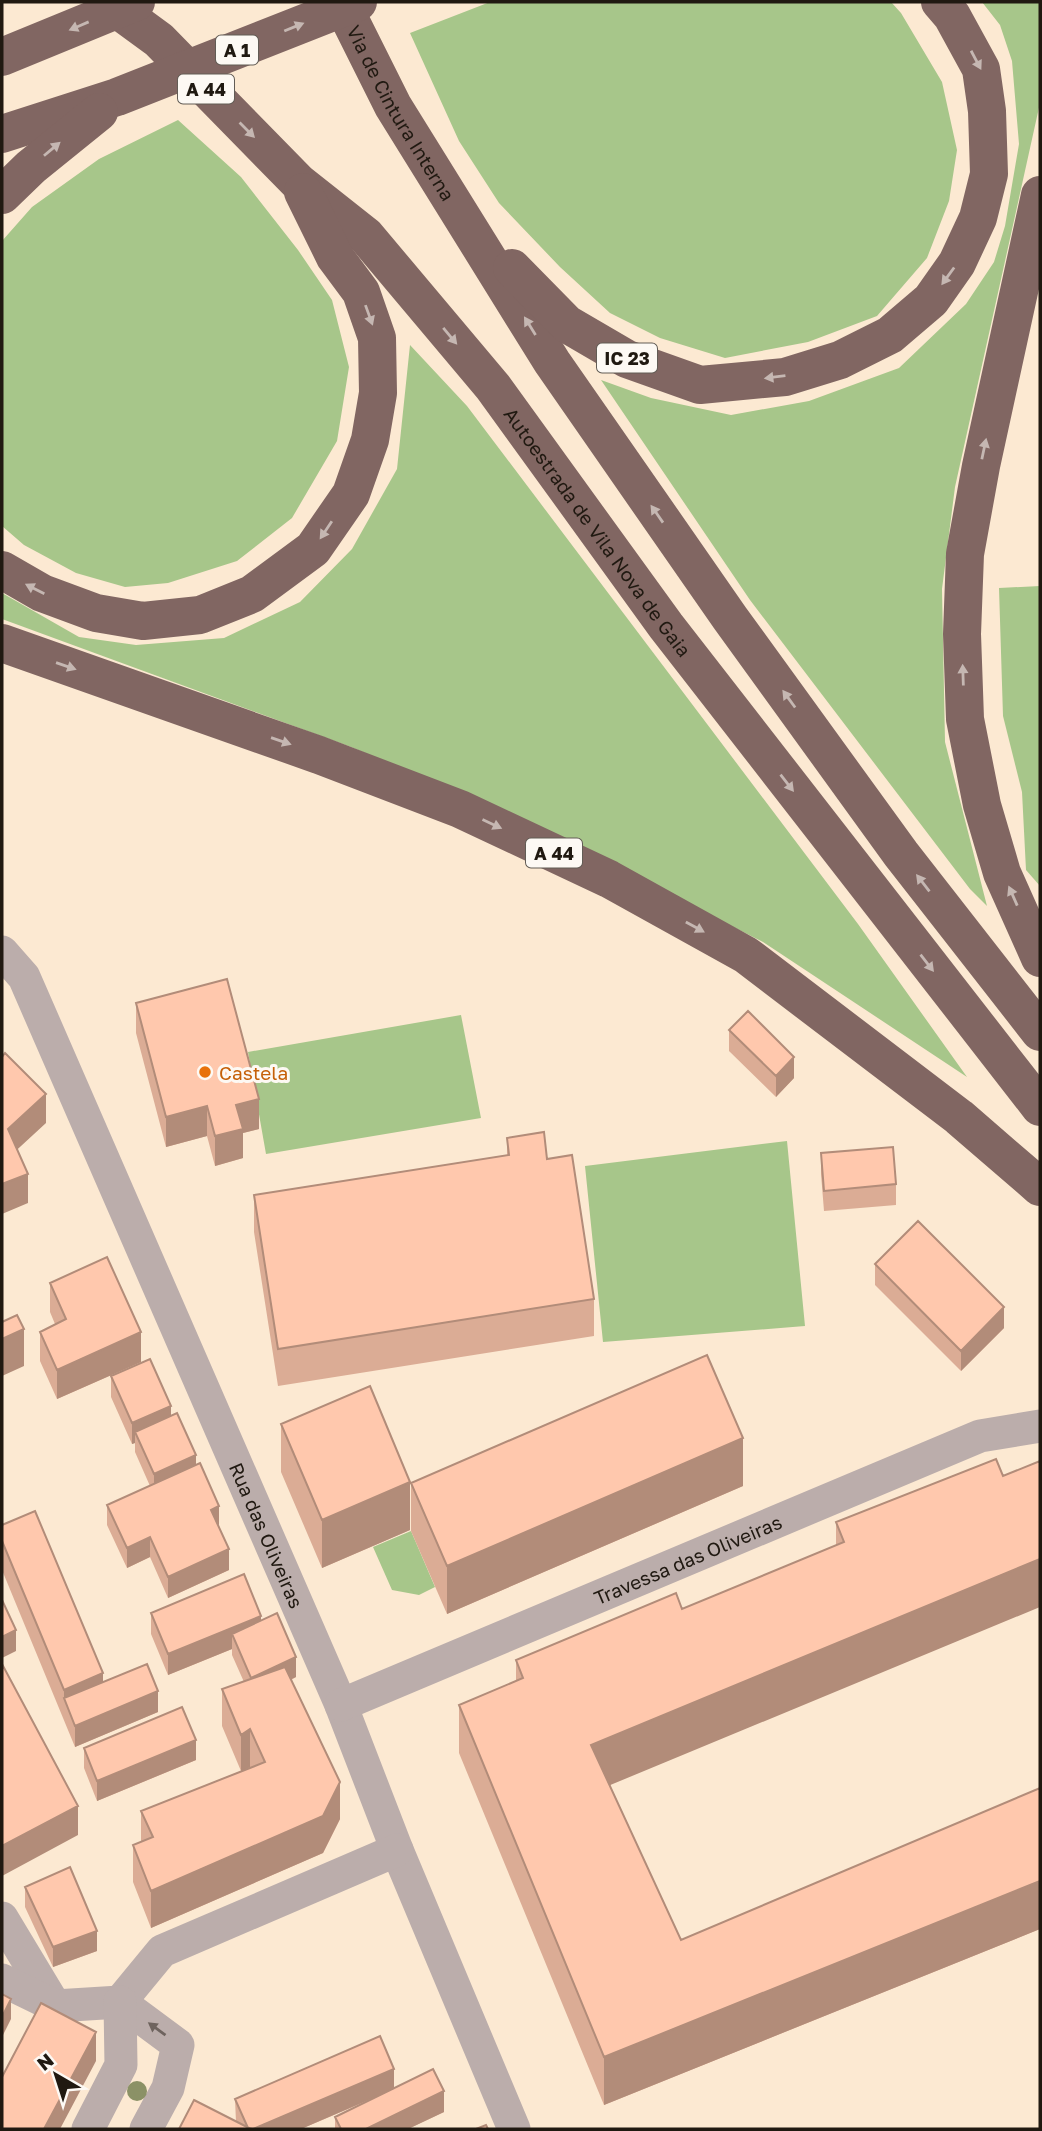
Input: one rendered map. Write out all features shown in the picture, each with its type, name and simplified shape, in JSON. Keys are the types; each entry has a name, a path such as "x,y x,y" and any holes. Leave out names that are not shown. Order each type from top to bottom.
{"highway":[{"name":"Autoestrada de Vila Nova de Gaia","path":"107,2 159,40 299,183 366,236 493,387 666,626 1040,1107"},
{"path":"2,57 136,2"},
{"name":"Via de Cintura Interna","path":"341,2 393,106 460,215"},
{"name":"Via de Cintura Interna","path":"2,134 117,97 358,2"},
{"name":"IC 23","path":"460,215 566,324 627,359 700,385 785,377 840,360 890,335 931,300 957,263 978,218 989,174 987,111 981,69 952,16 940,2"},
{"path":"2,195 57,145 117,97"},
{"path":"2,570 42,593 96,613 143,621 200,615 252,594 313,549 351,494 370,440 378,393 377,338 361,292 335,257 299,183"},
{"path":"1040,195 976,491 965,554 962,634 965,719 982,805 1003,873 1040,958"},
{"path":"460,215 552,362 723,607 901,854 1040,1032"},
{"name":"A 44","path":"2,643 319,755 460,809 609,879 746,955 959,1117 1040,1187"}],"street":[{"name":"Rua das Oliveiras","path":"2,952 24,977 341,1705 397,1850 514,2129"},
{"name":"Travessa das Oliveiras","path":"341,1705 980,1436 1040,1426"},
{"path":"88,2129 121,2065 120,2002 162,1951 397,1850"},
{"path":"2,1918 55,2006"},
{"path":"2,1980 55,2006 120,2002 178,2045 168,2088 146,2129"},
{"path":"121,2065 168,2088"}],"green space":[{"path":"490,2 891,2 901,13 942,82 957,150 949,201 927,258 877,316 808,342 725,358 660,338 610,313 560,267 499,203 459,141 410,33"},
{"path":"982,2 1040,2 1040,103 955,487 942,589 945,742 987,906 970,889 750,600 601,380 651,398 731,415 809,401 899,368 966,304 994,262 1005,226 1019,144 1012,61 1000,25"},
{"path":"178,120 241,177 298,250 332,300 349,367 337,441 292,518 237,561 168,583 125,587 76,573 24,545 2,526 2,241 32,207 99,159"},
{"path":"410,345 467,406 858,924 967,1077 763,942 516,817 351,747 2,619 2,593 79,637 136,645 224,638 300,602 352,549 397,469"},
{"path":"1040,586 1040,886 1026,870 1022,792 1003,716 999,588"},
{"path":"461,1015 481,1118 266,1154 248,1052"},
{"path":"787,1141 805,1326 603,1342 585,1166"},
{"path":"411,1531 435,1587 419,1595 392,1590 373,1547"}],"building":[{"path":"227,979 259,1099 236,1105 243,1129 215,1136 207,1106 166,1117 136,1003"},
{"path":"748,1011 794,1057 776,1076 729,1030"},
{"path":"5,1053 46,1094 8,1129 28,1174 2,1184 2,1057"},
{"path":"544,1132 547,1159 572,1155 594,1299 278,1349 254,1195 509,1155 507,1138"},
{"path":"893,1147 896,1184 824,1191 821,1153"},
{"path":"918,1221 1004,1307 961,1351 875,1264"},
{"path":"107,1257 141,1332 57,1370 40,1332 66,1319 50,1283"},
{"path":"17,1315 24,1329 2,1339 2,1322"},
{"path":"707,1355 743,1438 447,1566 411,1483"},
{"path":"150,1359 171,1406 132,1423 111,1376"},
{"path":"370,1386 410,1482 322,1520 281,1424"},
{"path":"177,1413 196,1455 154,1474 135,1432"},
{"path":"996,1459 1003,1476 1040,1461 1040,1559 591,1745 681,1940 1040,1788 1040,1881 604,2057 459,1705 523,1678 516,1660 676,1593 682,1609 844,1542 836,1522"},
{"path":"200,1463 219,1506 211,1510 229,1549 168,1577 150,1537 127,1548 107,1505"},
{"path":"35,1511 103,1673 64,1690 2,1541 2,1525"},
{"path":"244,1574 261,1616 168,1654 151,1613"},
{"path":"2,1600 16,1630 2,1637"},
{"path":"277,1613 296,1657 251,1678 232,1634"},
{"path":"2,1664 78,1806 2,1846"},
{"path":"147,1664 158,1691 75,1726 64,1698"},
{"path":"285,1667 340,1782 323,1816 151,1891 133,1845 153,1837 141,1811 265,1762 250,1729 241,1735 222,1689"},
{"path":"182,1707 196,1740 97,1781 84,1748"},
{"path":"70,1867 97,1931 53,1947 25,1887"},
{"path":"2,1994 11,1999 2,2017"},
{"path":"41,2003 96,2032 44,2129 2,2129 2,2077"},
{"path":"380,2036 394,2069 253,2129 248,2128 235,2099"},
{"path":"433,2069 444,2091 366,2129 341,2129 335,2117"},
{"path":"194,2100 251,2129 179,2129"}],"place":[{"name":"Castela","path":"205,1072"}]}
